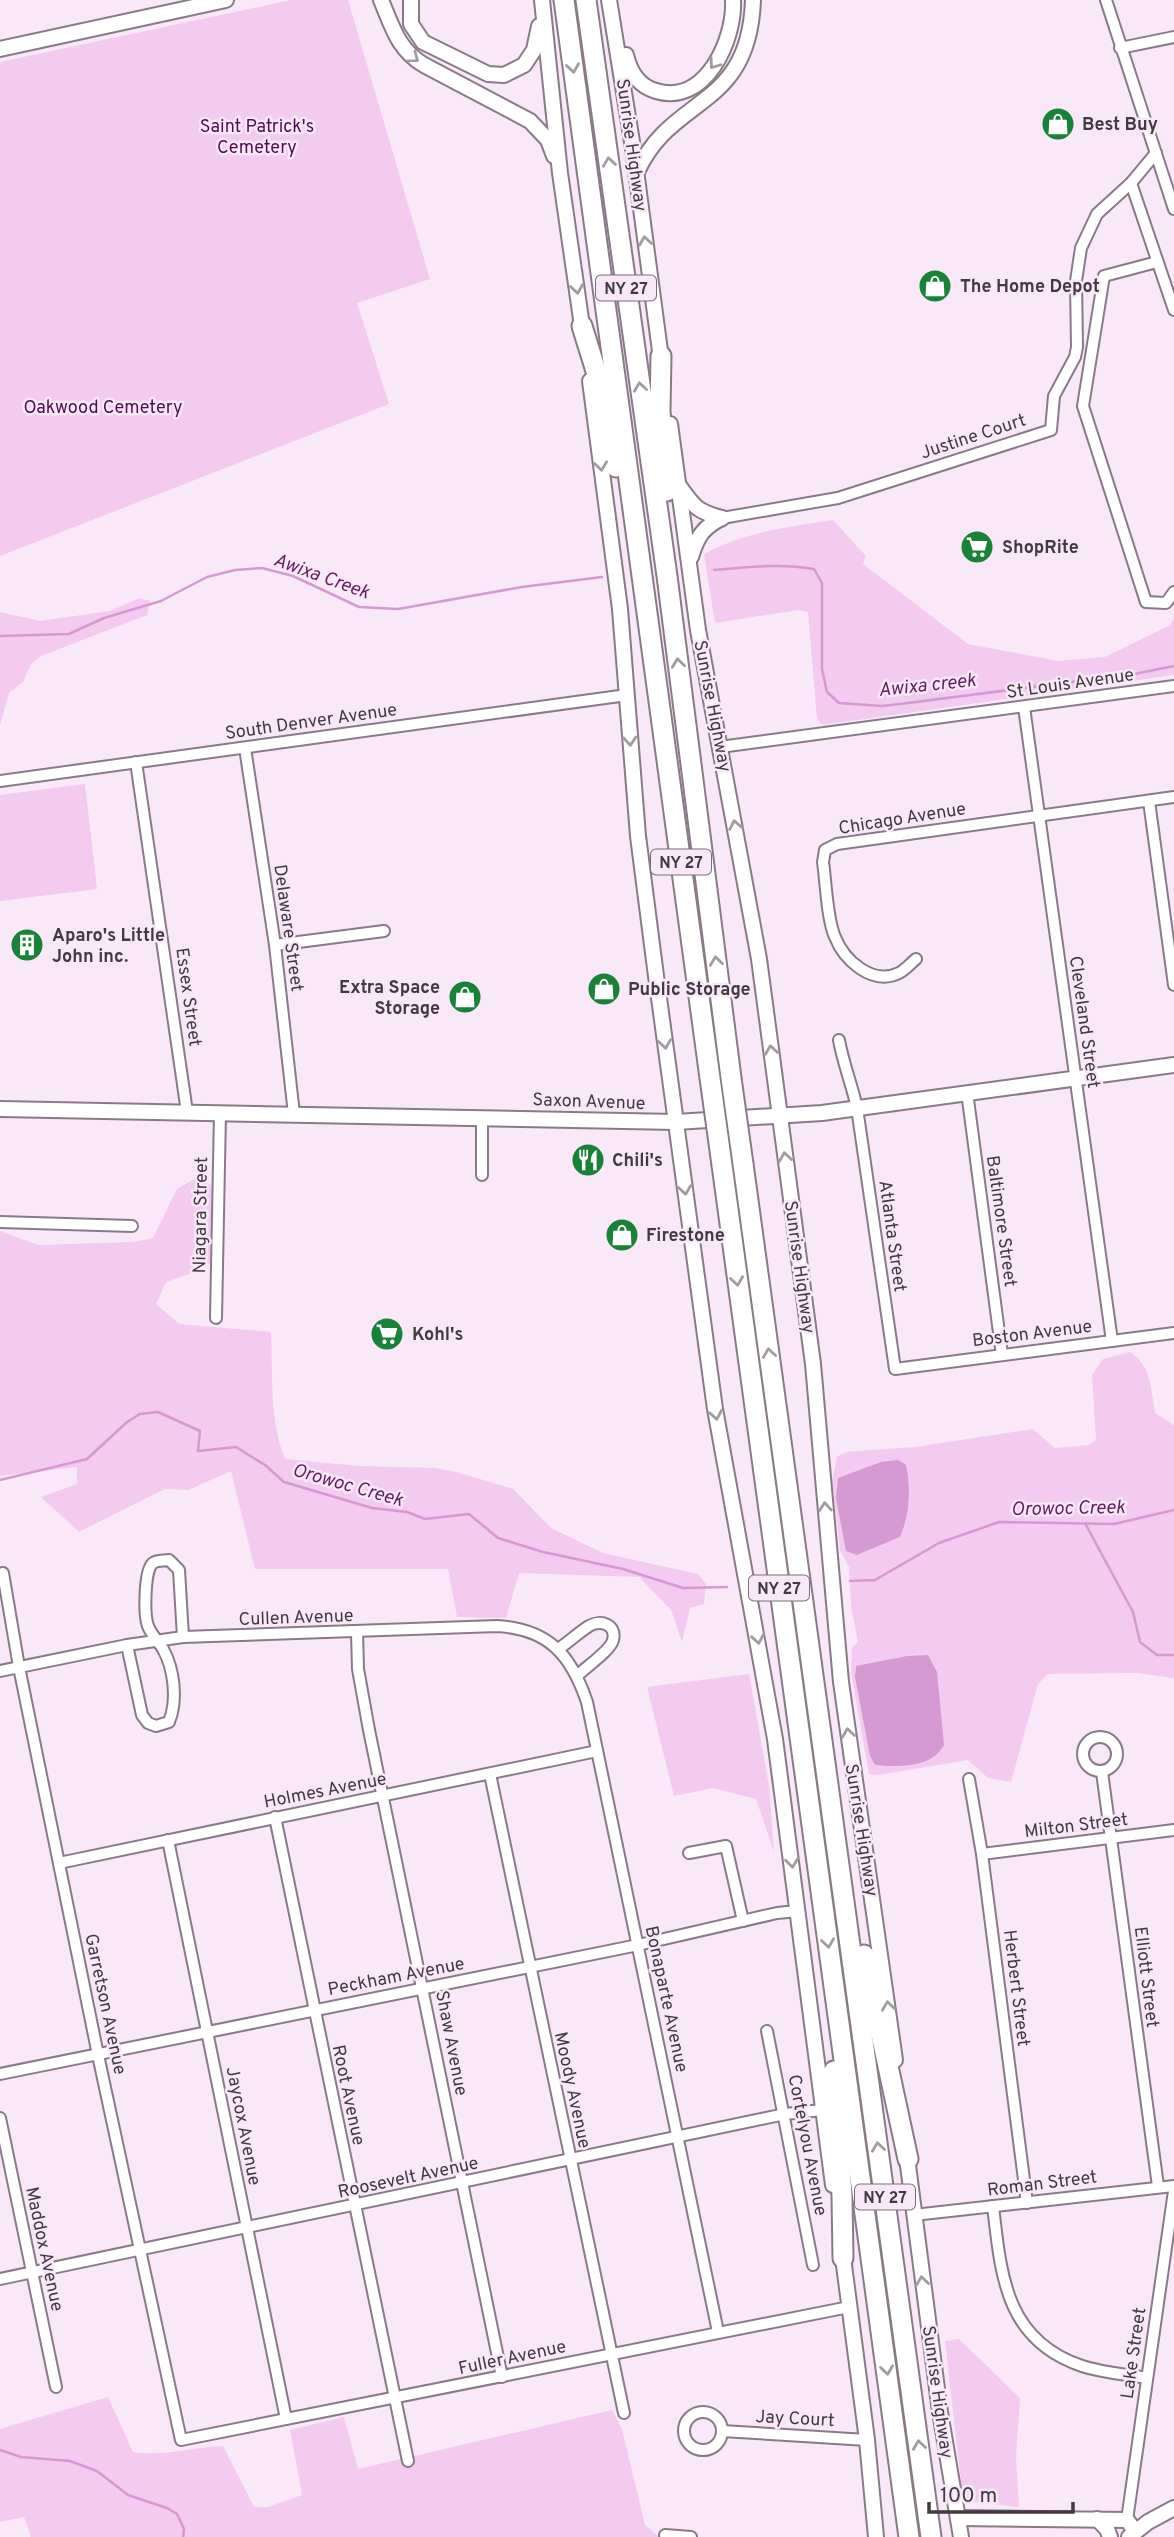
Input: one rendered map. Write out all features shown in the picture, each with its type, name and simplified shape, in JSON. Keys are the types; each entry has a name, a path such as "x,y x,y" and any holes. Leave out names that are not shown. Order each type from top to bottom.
{"highway":[{"name":"NY 27","path":"564,0 909,2537"},
{"name":"Sunrise Highway","path":"586,0 667,576 731,1078 931,2537"},
{"path":"582,326 596,371 622,499 642,576"},
{"path":"661,356 660,411 670,539 667,576"},
{"path":"838,1857 860,1936 908,2159"},
{"path":"837,2011 832,2054 842,2196 843,2258"}],"main road":[{"path":"0,49 226,0"},
{"path":"381,0 397,38 408,54 530,121 548,140 561,173"},
{"path":"411,0 411,24 423,43 477,70 499,75 520,68 532,56 538,36 542,0"},
{"path":"542,0 561,173 615,570 640,861 714,1399 769,1703 867,2440 876,2537"},
{"path":"610,0 632,73 647,87 661,93 671,93 685,90 700,81 721,56 732,26 733,0"},
{"name":"Sunrise Highway","path":"610,0 698,630 751,910 780,1117 815,1377 841,1682 885,1982 940,2412 961,2537"},
{"path":"636,173 645,154 656,140 716,93 729,78 747,43 752,25 753,0"},
{"path":"678,485 694,507 722,518"},
{"path":"689,562 698,536 722,518"},
{"name":"Saxon Avenue","path":"0,1108 676,1122 780,1117 1174,1065"},
{"path":"958,2518 1097,2519 1130,2529 1174,2508"},
{"path":"1097,2519 1107,2529 1110,2537"}],"street":[{"path":"1106,0 1174,209"},
{"path":"1120,48 1174,37"},
{"name":"Justine Court","path":"722,518 838,498 1051,430 1054,396 1075,357 1077,347 1076,281 1081,248 1097,214 1131,183 1156,153"},
{"path":"1131,183 1174,310"},
{"path":"1157,262 1104,276 1083,406 1146,602 1166,603 1174,592"},
{"name":"St Louis Avenue","path":"720,747 1174,686"},
{"name":"South Denver Avenue","path":"0,780 627,695"},
{"name":"Cleveland Street","path":"1024,707 1112,1341"},
{"name":"Delaware Street","path":"245,748 275,945 295,1114"},
{"name":"Essex Street","path":"136,762 187,1112"},
{"name":"Chicago Avenue","path":"916,960 897,974 881,976 865,971 848,960 834,936 823,862 825,850 837,844 1174,797"},
{"path":"1149,801 1174,985"},
{"path":"275,945 384,931"},
{"name":"Atlanta Street","path":"839,1040 845,1071 857,1108 895,1369"},
{"name":"Baltimore Street","path":"967,1092 1002,1354"},
{"name":"Niagara Street","path":"216,1318 220,1113"},
{"path":"482,1117 482,1175"},
{"path":"0,1222 132,1226"},
{"name":"Boston Avenue","path":"895,1369 1174,1333"},
{"path":"127,1645 142,1715 148,1723 164,1725 173,1714 170,1667 148,1626 147,1573 156,1561 169,1560 179,1570 183,1637"},
{"name":"Garretson Avenue","path":"3,1573 19,1667 98,2055 181,2440"},
{"path":"558,1649 598,1622 607,1623 611,1628 614,1639 610,1647 578,1675"},
{"name":"Cullen Avenue","path":"0,1671 127,1645 183,1637 517,1627 536,1634 558,1649 578,1675"},
{"name":"Shaw Avenue","path":"357,1632 358,1669 502,2377"},
{"name":"Bonaparte Avenue","path":"578,1675 587,1702 718,2332"},
{"name":"Holmes Avenue","path":"59,1863 597,1751"},
{"name":"Elliott Street","path":"1102,1772 1158,2186"},
{"name":"Moody Avenue","path":"490,1774 624,2413"},
{"name":"Herbert Street","path":"969,1779 982,1854 1027,2203"},
{"name":"Root Avenue","path":"275,1817 408,2461"},
{"name":"Milton Street","path":"982,1854 1174,1829"},
{"name":"Jaycox Avenue","path":"168,1840 286,2419"},
{"path":"689,1853 726,1846 743,1921"},
{"name":"Peckham Avenue","path":"0,2074 798,1911"},
{"name":"Cortelyou Avenue","path":"767,2031 813,2265"},
{"name":"Roosevelt Avenue","path":"0,2280 785,2114 822,2110"},
{"name":"Maddox Avenue","path":"0,2118 56,2387"},
{"name":"Roman Street","path":"914,2215 1158,2186 1174,2188"},
{"name":"Lake Street","path":"1130,2529 1147,2378 1174,2188"},
{"path":"993,2206 1006,2292 1027,2328 1045,2345 1072,2362 1093,2369 1147,2378"},
{"name":"Fuller Avenue","path":"181,2440 849,2306"},
{"name":"Jay Court","path":"722,2431 867,2440"},
{"path":"665,2535 691,2537"}],"green space":[{"path":"291,0 348,0 430,279 357,303 389,404 0,556 0,62"},
{"path":"833,520 866,556 863,564 968,644 1058,661 1105,657 1170,625 1174,619 1174,675 822,725 817,718 808,612 798,610 715,623 704,554 751,535"},
{"path":"140,598 150,601 147,615 41,656 31,664 23,682 9,693 0,725 0,612 40,621 110,611"},
{"path":"85,784 97,889 0,901 0,795"},
{"path":"196,1178 211,1185 212,1261 204,1269 166,1282 156,1304 179,1324 271,1332 274,1413 285,1459 359,1466 435,1468 456,1472 513,1489 551,1528 603,1553 698,1574 706,1584 704,1604 690,1608 682,1642 671,1610 639,1577 519,1573 506,1618 457,1617 448,1569 255,1569 231,1471 188,1490 165,1489 79,1532 41,1497 77,1484 77,1467 0,1476 0,1231 38,1245 133,1242 153,1238 177,1189"},
{"path":"1130,1352 1137,1357 1149,1378 1155,1413 1174,1425 1174,1678 1137,1673 1048,1674 1038,1684 1011,1782 988,1778 968,1760 878,1775 869,1774 851,1672 852,1647 858,1642 851,1606 849,1567 840,1550 832,1481 837,1457 846,1452 915,1447 1033,1429 1055,1448 1089,1445 1096,1440 1092,1375 1103,1359","holes":["906,1465 909,1502 900,1537 857,1555","856,1666 944,1741 944,1745 870,1755 855,1677"]},
{"path":"749,1674 769,1786 774,1852 756,1799 713,1788 674,1796 647,1687"},
{"path":"959,2339 1020,2398 1016,2457 1019,2507 963,2499 945,2341"},
{"path":"108,2397 133,2452 155,2453 223,2446 254,2507 268,2507 302,2495 290,2430 344,2417 358,2469 612,2410 622,2429 645,2525 659,2537 31,2537 24,2517 0,2522 0,2429"}],"shaded area":[{"path":"898,1460 906,1465 909,1483 908,1511 900,1537 857,1555 846,1551 836,1498 838,1478 881,1462"},
{"path":"928,1655 937,1672 944,1745 939,1753 923,1762 904,1766 875,1765 870,1756 855,1677 856,1666 907,1656"}],"waterway":[{"name":"Awixa creek","path":"714,570 777,566 814,569 822,583 822,669 827,692 839,703 882,706 1134,674 1174,666"},
{"name":"Awixa Creek","path":"0,636 69,634 104,618 161,601 207,577 235,570 262,568 293,576 359,607 398,609 522,587 602,577"},
{"name":"Orowoc Creek","path":"0,1480 87,1459 127,1422 140,1414 158,1412 200,1431 198,1451 236,1447 265,1465 284,1482 372,1508 407,1512 425,1519 469,1514 498,1538 543,1552 623,1569 683,1588 727,1587"},
{"name":"Orowoc Creek","path":"850,1581 875,1580 939,1543 999,1522 1114,1524 1174,1510"},
{"path":"1086,1525 1133,1612 1140,1642 1157,1655 1174,1655"},
{"path":"0,2450 21,2457 70,2461 97,2471 128,2495 177,2514 184,2529 183,2537"}],"place":[{"name":"Best Buy","path":"1058,124"},
{"name":"The Home Depot","path":"935,286"},
{"name":"ShopRite","path":"977,547"},
{"name":"Aparo's Little John inc.","path":"27,945"},
{"name":"Public Storage","path":"604,989"},
{"name":"Extra Space Storage","path":"465,997"},
{"name":"Chili's","path":"588,1160"},
{"name":"Firestone","path":"622,1235"},
{"name":"Kohl's","path":"387,1334"}],"park label":[{"name":"Saint Patrick's Cemetery","path":"257,136"},
{"name":"Oakwood Cemetery","path":"103,407"}]}
